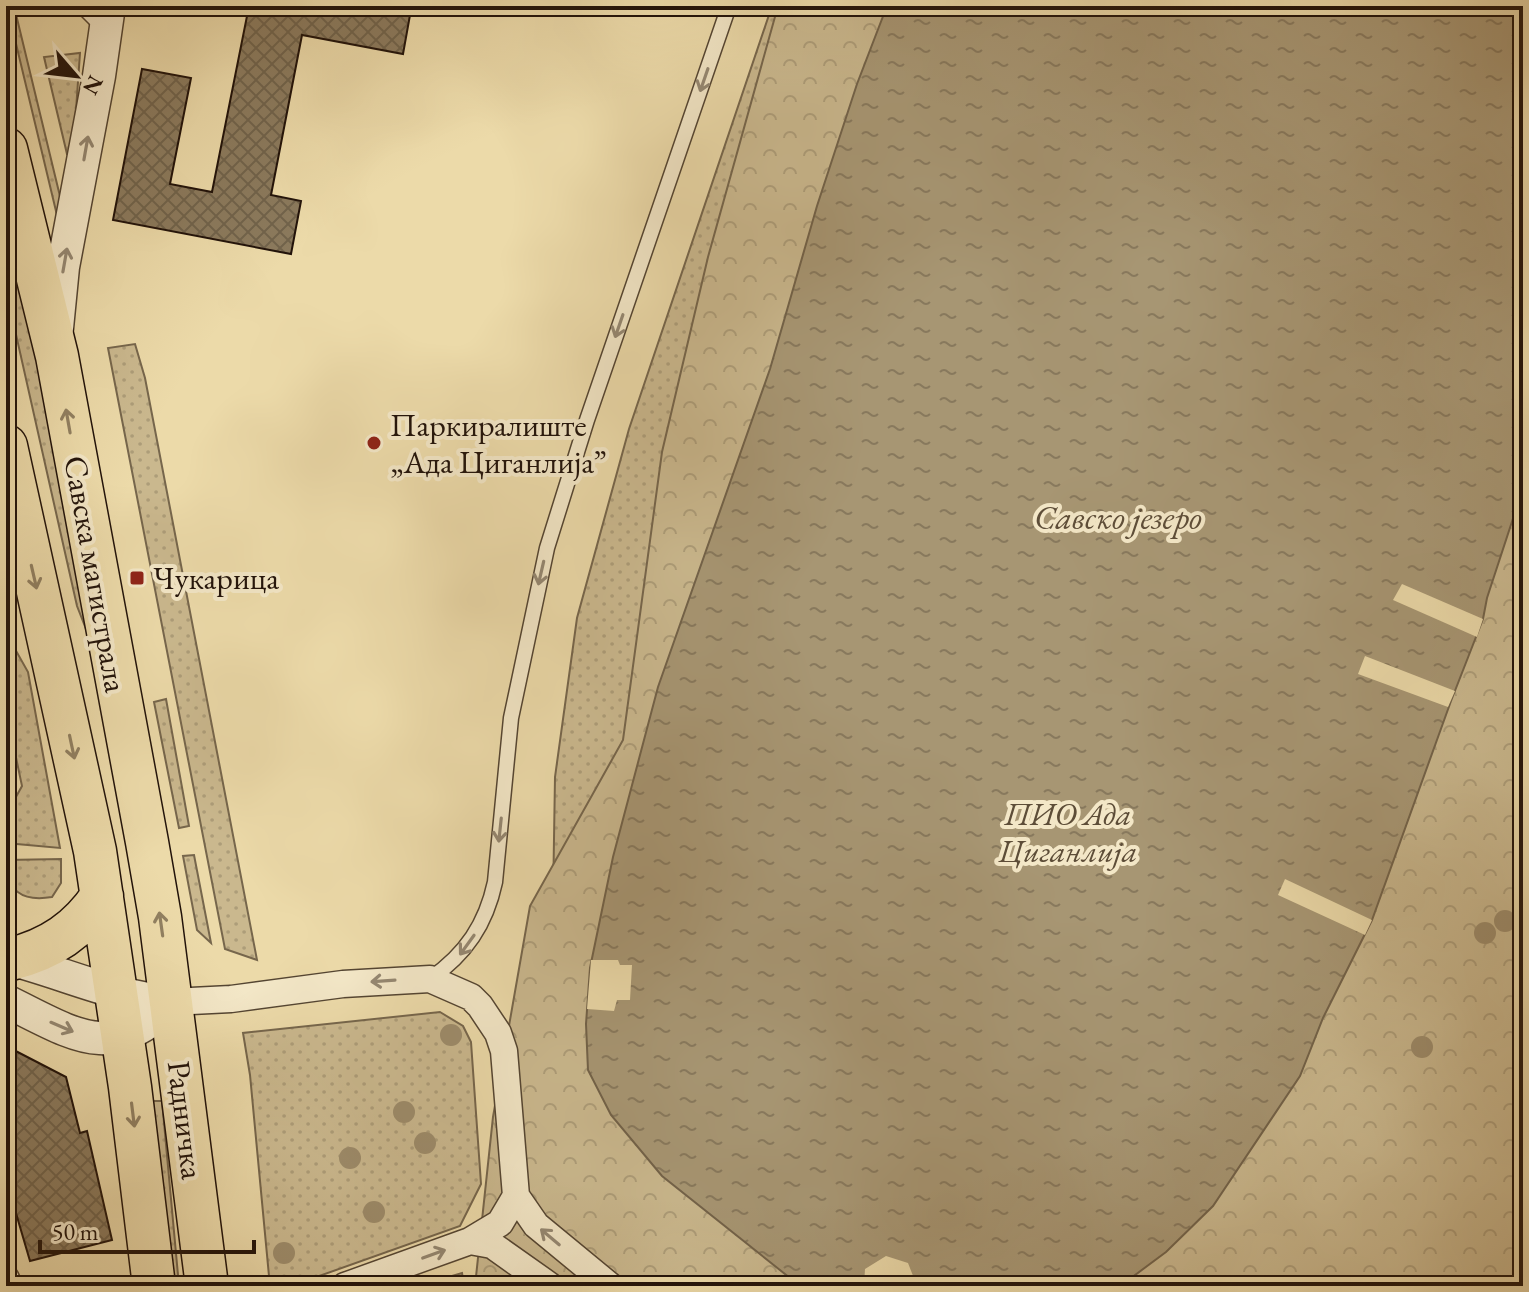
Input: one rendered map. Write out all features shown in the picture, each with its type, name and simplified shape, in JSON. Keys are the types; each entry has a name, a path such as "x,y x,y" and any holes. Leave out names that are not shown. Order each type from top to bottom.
{"main road":[{"name":"Савска магистрала","path":"6,149 57,356 144,829 171,1002"},
{"name":"Савска магистрала","path":"6,446 19,531 95,851 123,1038"},
{"path":"8,959 51,945 69,934 102,896"},
{"name":"Радничка","path":"171,1002 207,1286"},
{"name":"Радничка","path":"123,1038 154,1286"}],"street":[{"path":"57,356 63,267 108,18"},
{"path":"8,959 116,992 171,1002 231,999 343,984 430,979 471,997 498,1033 504,1051 516,1196 536,1225 610,1286"},
{"name":"Радничка","path":"6,1001 67,1030 95,1038 123,1038 137,1032 171,1002"},
{"path":"345,1286 470,1241 500,1223 516,1196"},
{"path":"470,1241 492,1245 550,1286"},
{"path":"6,1279 9,1286"}],"lane":[{"path":"82,6 108,18"},
{"path":"430,979 459,957 473,940 491,901 511,718 547,548 587,420 729,6"}],"green space":[{"path":"7,6 14,6 65,217 61,232"},
{"path":"772,6 887,6 658,687 553,901 555,777 577,618 629,429"},
{"name":"Савско језеро","path":"778,6 1523,6 1523,1286 475,1286 493,1117 530,906 623,740 662,452 708,257"},
{"path":"80,53 73,153 67,154 44,57"},
{"path":"6,205 95,652 77,606 6,290"},
{"path":"135,344 145,378 257,960 225,949 108,348"},
{"path":"6,613 15,649 28,672 60,848 6,843 7,813 22,786 6,710"},
{"path":"166,699 189,826 179,828 154,702"},
{"path":"194,855 211,943 197,930 183,856"},
{"path":"61,859 61,883 52,897 24,896 9,880 6,860"},
{"path":"440,1012 463,1026 471,1042 481,1184 460,1226 291,1286 275,1286 269,1276 250,1075 243,1033"},
{"path":"153,1101 162,1101 179,1286 172,1286"},
{"path":"462,1273 464,1286 418,1286"}],"water":[{"name":"Савско језеро","path":"887,6 1523,6 1523,488 1483,619 1372,920 1323,1018 1300,1076 1213,1206 1166,1252 1127,1281 1115,1286 800,1286 662,1176 611,1115 588,1070 586,1024 590,968 613,857 658,687 770,369 817,206 857,84"}],"pier":[{"path":"1402,584 1483,619 1477,637 1393,600"},
{"path":"1365,656 1455,691 1448,707 1358,674"},
{"path":"1285,879 1372,920 1365,935 1278,895"},
{"path":"591,960 618,960 620,965 632,965 630,1000 617,1000 614,1011 587,1009"},
{"path":"886,1256 908,1263 917,1286 864,1286 865,1269"}],"building":[{"path":"249,6 362,6 410,15 403,54 302,35 271,195 301,201 291,254 113,220 142,69 191,78 170,184 212,192"},
{"path":"6,1046 66,1077 80,1133 87,1131 112,1240 30,1261 6,1179"}],"place":[{"name":"Паркиралиште „Ада Циганлија”","path":"374,443"},
{"name":"Чукарица","path":"137,578"}],"park label":[{"name":"ПИО Ада Циганлија","path":"1068,832"}]}
